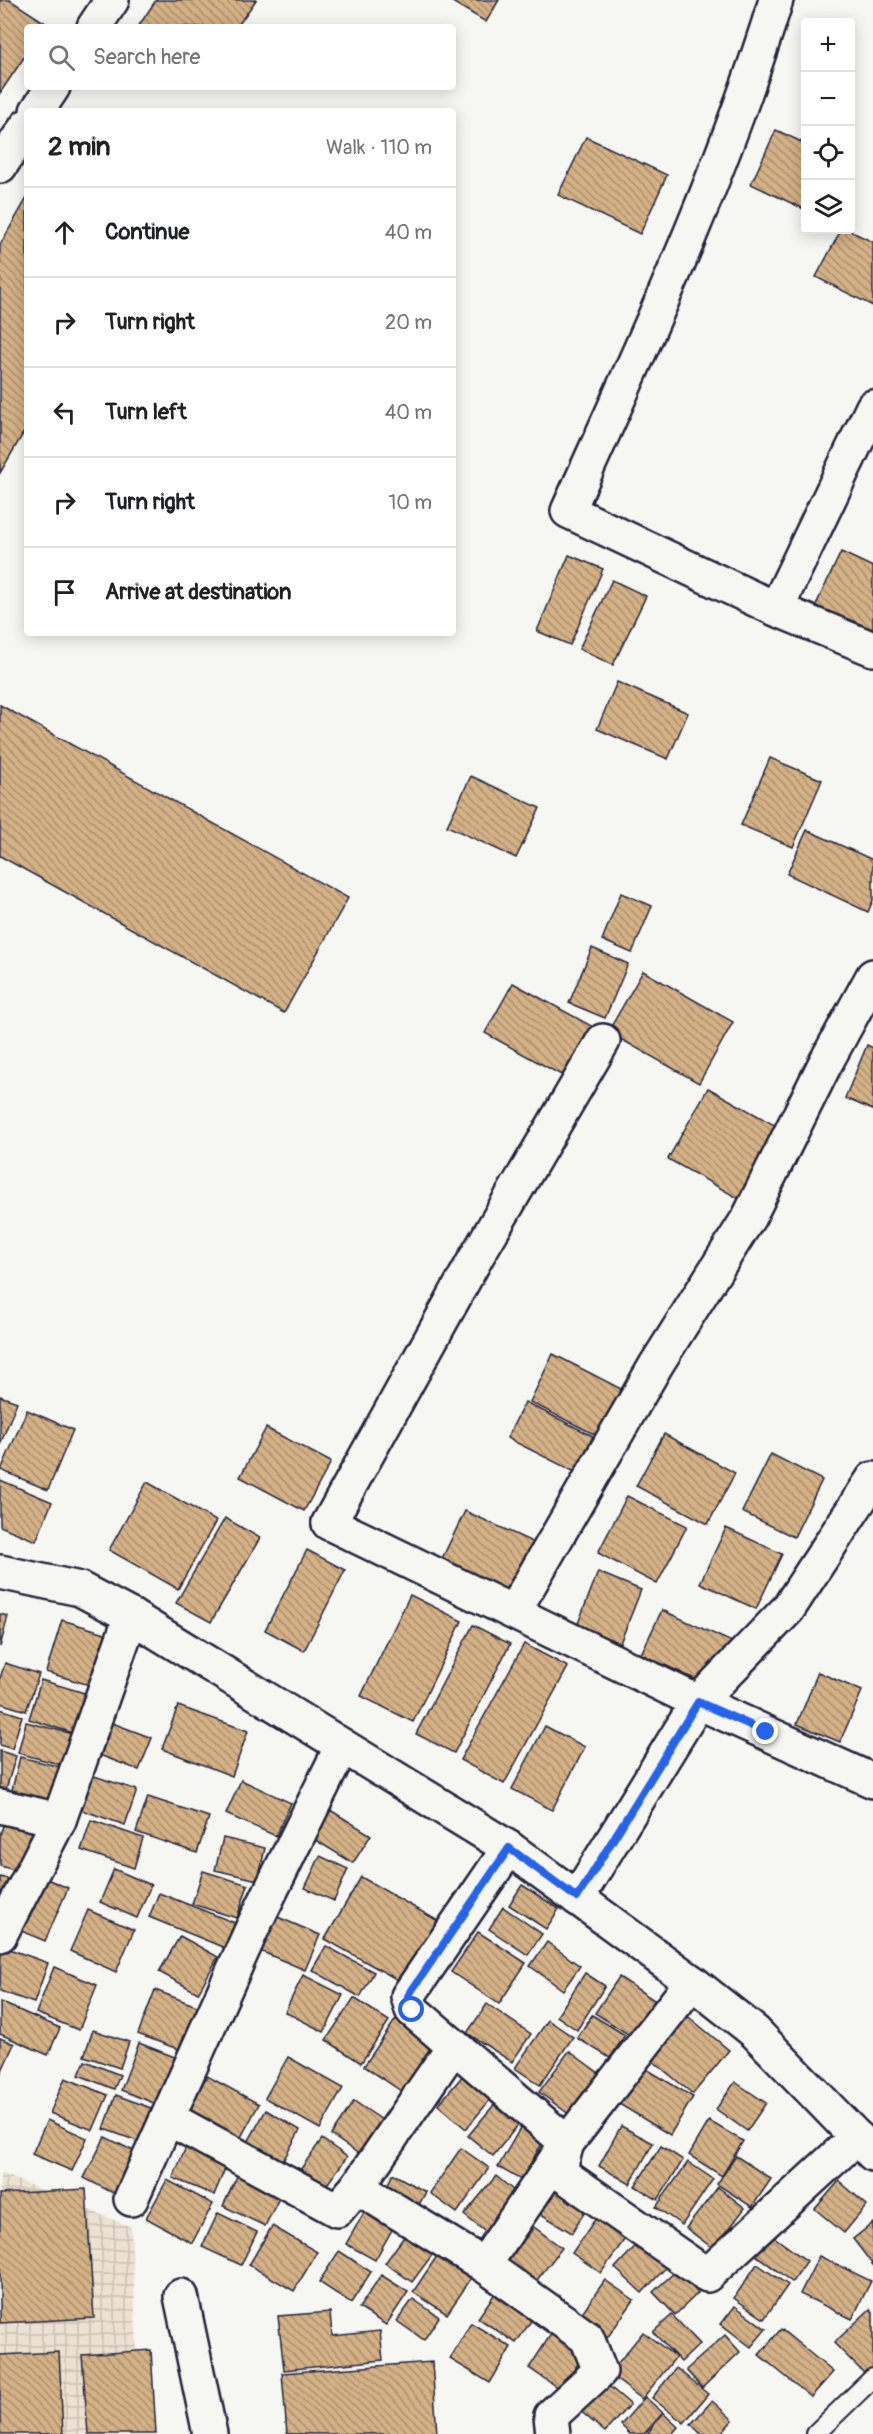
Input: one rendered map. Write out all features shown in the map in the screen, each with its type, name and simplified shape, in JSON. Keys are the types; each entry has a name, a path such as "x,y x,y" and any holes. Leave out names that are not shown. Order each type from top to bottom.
{"street":[{"path":"96,24 112,0"},
{"path":"776,0 756,64 703,203 568,511 776,609 873,649"},
{"path":"39,108 51,90"},
{"path":"0,166 24,130"},
{"path":"776,609 873,407"},
{"path":"514,1611 656,1365 749,1217 825,1064 873,976"},
{"path":"603,1041 477,1256 329,1523 698,1702 873,1781"},
{"path":"577,1898 698,1702 788,1609 873,1479"},
{"path":"0,1572 80,1589 131,1616 509,1848 692,1982 754,2032 865,2145 707,2275 559,2172 567,2143"},
{"path":"0,1935 59,1820 131,1616"},
{"path":"131,2199 252,1929 342,1746"},
{"path":"0,1806 59,1820"},
{"path":"509,1848 408,1996 412,2010 567,2143"},
{"path":"484,2265 567,2143 692,1982"},
{"path":"168,2118 337,2210 357,2187 453,2047"},
{"path":"357,2187 484,2265 587,2338 600,2371 551,2416 553,2434"},
{"path":"181,2296 210,2434"}],"lane":[{"path":"815,2434 873,2378"}],"shaded area":[{"path":"0,2173 131,2227 141,2434 0,2434"}],"building":[{"path":"0,0 10,0 47,24 24,24 24,57 0,93"},
{"path":"156,0 256,0 239,24 140,24"},
{"path":"449,0 499,0 486,22"},
{"path":"776,130 801,142 801,208 751,184"},
{"path":"586,137 667,175 640,234 558,195"},
{"path":"24,203 24,432 0,473 0,245"},
{"path":"855,233 873,242 873,306 816,277 839,234"},
{"path":"841,552 873,567 873,633 815,607"},
{"path":"569,555 603,569 570,645 537,631"},
{"path":"612,580 646,596 613,665 579,649"},
{"path":"617,682 688,713 668,759 597,729"},
{"path":"0,705 348,898 284,1013 0,856"},
{"path":"770,758 822,780 793,847 741,825"},
{"path":"471,776 540,808 516,858 447,826"},
{"path":"807,830 873,860 873,900 868,912 787,874"},
{"path":"621,893 652,906 632,953 602,940"},
{"path":"592,948 628,964 605,1018 569,1003"},
{"path":"643,971 733,1022 699,1083 608,1032"},
{"path":"513,983 593,1027 565,1077 485,1033"},
{"path":"867,1045 873,1048 873,1110 845,1098"},
{"path":"708,1088 785,1131 745,1202 668,1159"},
{"path":"553,1354 629,1393 606,1440 530,1402"},
{"path":"0,1396 17,1402 0,1445"},
{"path":"525,1402 593,1436 575,1472 507,1438"},
{"path":"27,1410 73,1430 48,1490 1,1470"},
{"path":"266,1428 331,1462 304,1511 240,1477"},
{"path":"664,1434 735,1473 708,1524 636,1486"},
{"path":"771,1454 822,1480 794,1537 742,1512"},
{"path":"0,1480 52,1502 36,1541 0,1526"},
{"path":"147,1482 216,1521 178,1589 109,1550"},
{"path":"627,1496 687,1526 657,1584 598,1553"},
{"path":"465,1511 541,1546 514,1603 438,1567"},
{"path":"225,1518 260,1538 211,1622 176,1603"},
{"path":"726,1528 782,1554 756,1609 700,1583"},
{"path":"307,1550 345,1570 304,1651 265,1630"},
{"path":"598,1572 641,1590 620,1643 577,1626"},
{"path":"410,1595 462,1621 413,1722 361,1696"},
{"path":"662,1610 732,1642 712,1687 641,1654"},
{"path":"0,1614 8,1616 0,1647"},
{"path":"62,1620 112,1635 96,1687 46,1672"},
{"path":"473,1625 510,1644 454,1753 416,1734"},
{"path":"524,1644 568,1667 504,1784 460,1760"},
{"path":"5,1663 39,1674 26,1711 0,1703 0,1678"},
{"path":"818,1672 862,1691 840,1742 797,1724"},
{"path":"41,1680 88,1694 76,1734 29,1719"},
{"path":"178,1706 248,1731 232,1776 162,1749"},
{"path":"0,1709 22,1716 12,1749 0,1745"},
{"path":"107,1721 152,1738 139,1770 94,1753"},
{"path":"26,1722 81,1736 73,1768 18,1753"},
{"path":"545,1726 585,1747 552,1810 512,1789"},
{"path":"0,1751 16,1756 3,1799 0,1798"},
{"path":"20,1757 65,1768 54,1812 9,1802"},
{"path":"91,1775 137,1790 125,1825 79,1809"},
{"path":"241,1780 291,1803 276,1836 226,1814"},
{"path":"148,1797 209,1817 197,1853 136,1832"},
{"path":"330,1810 371,1835 353,1863 312,1838"},
{"path":"6,1816 40,1827 25,1873 0,1866 0,1835"},
{"path":"91,1820 143,1838 134,1868 81,1850"},
{"path":"223,1838 265,1848 258,1880 215,1870"},
{"path":"320,1856 348,1869 334,1901 305,1888"},
{"path":"114,1869 151,1885 137,1918 100,1902"},
{"path":"203,1871 248,1885 237,1918 192,1904"},
{"path":"0,1877 8,1879 0,1903"},
{"path":"42,1877 68,1888 45,1941 20,1930"},
{"path":"361,1877 440,1922 405,1984 325,1939"},
{"path":"522,1885 559,1909 546,1929 509,1905"},
{"path":"159,1893 235,1923 225,1948 149,1917"},
{"path":"503,1907 542,1934 528,1955 489,1929"},
{"path":"88,1910 134,1930 116,1972 70,1951"},
{"path":"273,1915 320,1935 305,1970 258,1950"},
{"path":"478,1932 526,1963 499,2004 451,1972"},
{"path":"180,1936 218,1957 198,1993 159,1972"},
{"path":"547,1942 580,1966 563,1990 530,1966"},
{"path":"1,1946 48,1963 34,2003 0,1991"},
{"path":"326,1946 374,1972 360,1997 312,1970"},
{"path":"54,1967 97,1985 79,2030 36,2013"},
{"path":"585,1973 605,1986 577,2030 557,2016"},
{"path":"303,1975 343,1995 324,2032 285,2012"},
{"path":"619,1977 660,2004 637,2040 595,2013"},
{"path":"155,1990 199,2007 183,2051 138,2034"},
{"path":"354,1998 389,2021 361,2063 326,2040"},
{"path":"0,2002 60,2028 48,2055 0,2034"},
{"path":"487,2004 531,2034 512,2062 467,2033"},
{"path":"685,2014 729,2050 693,2094 649,2058"},
{"path":"592,2015 625,2035 610,2058 577,2038"},
{"path":"398,2016 441,2045 407,2095 364,2066"},
{"path":"548,2020 573,2037 540,2085 515,2068"},
{"path":"93,2030 129,2042 120,2068 84,2056"},
{"path":"0,2038 14,2044 0,2075"},
{"path":"139,2043 182,2060 164,2107 121,2090"},
{"path":"569,2051 607,2079 577,2120 539,2092"},
{"path":"288,2057 343,2088 320,2129 265,2098"},
{"path":"85,2061 120,2075 114,2089 79,2075"},
{"path":"638,2064 693,2097 670,2135 616,2102"},
{"path":"465,2073 493,2096 466,2129 438,2105"},
{"path":"207,2076 259,2104 235,2148 183,2120"},
{"path":"65,2078 108,2095 93,2130 50,2113"},
{"path":"735,2082 766,2103 747,2131 716,2109"},
{"path":"116,2095 151,2108 140,2142 104,2129"},
{"path":"498,2100 522,2120 493,2156 468,2136"},
{"path":"354,2101 391,2126 368,2160 331,2135"},
{"path":"266,2110 300,2130 278,2170 243,2151"},
{"path":"47,2120 87,2138 72,2171 32,2154"},
{"path":"709,2121 743,2141 722,2176 689,2155"},
{"path":"522,2125 545,2138 521,2180 498,2167"},
{"path":"621,2126 653,2143 630,2184 599,2166"},
{"path":"105,2137 138,2153 117,2195 84,2178"},
{"path":"322,2139 347,2157 320,2194 295,2177"},
{"path":"661,2146 683,2160 658,2200 635,2186"},
{"path":"186,2147 227,2164 214,2195 173,2178"},
{"path":"461,2148 489,2168 457,2213 430,2193"},
{"path":"736,2156 771,2179 752,2207 717,2184"},
{"path":"688,2162 713,2179 682,2225 656,2207"},
{"path":"241,2168 284,2188 265,2226 223,2206"},
{"path":"393,2174 426,2192 413,2215 381,2197"},
{"path":"496,2176 519,2195 488,2234 464,2215"},
{"path":"167,2180 213,2204 192,2243 146,2218"},
{"path":"839,2181 867,2205 844,2233 815,2209"},
{"path":"558,2185 590,2203 572,2233 541,2214"},
{"path":"718,2187 745,2208 714,2249 686,2228"},
{"path":"86,2189 94,2318 0,2323 0,2194"},
{"path":"369,2204 398,2219 375,2260 346,2244"},
{"path":"600,2212 629,2233 601,2273 572,2253"},
{"path":"218,2213 257,2232 241,2265 202,2247"},
{"path":"873,2223 873,2265 853,2239"},
{"path":"272,2226 317,2252 294,2291 249,2265"},
{"path":"411,2227 438,2247 412,2282 385,2263"},
{"path":"534,2227 562,2248 530,2289 502,2269"},
{"path":"767,2232 807,2261 792,2282 752,2252"},
{"path":"643,2238 670,2263 642,2293 615,2268"},
{"path":"443,2247 477,2270 447,2314 413,2292"},
{"path":"339,2251 371,2272 351,2303 319,2282"},
{"path":"819,2256 871,2281 852,2319 800,2294"},
{"path":"757,2264 788,2285 764,2319 734,2298"},
{"path":"676,2271 698,2293 675,2315 653,2292"},
{"path":"381,2275 408,2292 386,2325 359,2308"},
{"path":"605,2280 634,2300 605,2341 576,2321"},
{"path":"502,2283 540,2308 516,2343 478,2318"},
{"path":"413,2299 439,2317 424,2340 397,2321"},
{"path":"735,2306 766,2329 751,2347 721,2324"},
{"path":"870,2309 873,2312 873,2368 866,2375 834,2343"},
{"path":"330,2312 332,2336 380,2331 383,2360 284,2370 278,2316"},
{"path":"672,2315 700,2344 681,2362 653,2332"},
{"path":"471,2323 511,2347 490,2383 450,2359"},
{"path":"555,2328 587,2350 561,2390 529,2368"},
{"path":"781,2329 833,2372 811,2397 759,2355"},
{"path":"643,2332 676,2357 642,2399 609,2374"},
{"path":"725,2335 740,2352 702,2388 686,2370"},
{"path":"151,2350 156,2434 88,2434 82,2355"},
{"path":"59,2352 63,2434 0,2434 0,2355"},
{"path":"432,2362 437,2434 287,2434 282,2373"},
{"path":"676,2368 708,2394 684,2423 652,2398"},
{"path":"603,2381 630,2404 605,2432 578,2409"},
{"path":"645,2397 663,2413 644,2434 630,2434 621,2425"},
{"path":"712,2401 733,2420 720,2434 701,2434 691,2424"},
{"path":"663,2413 678,2427 672,2434 647,2434"}],"route":[{"path":"412,2010 408,1996 509,1848 577,1898 698,1702 766,1732"}]}
